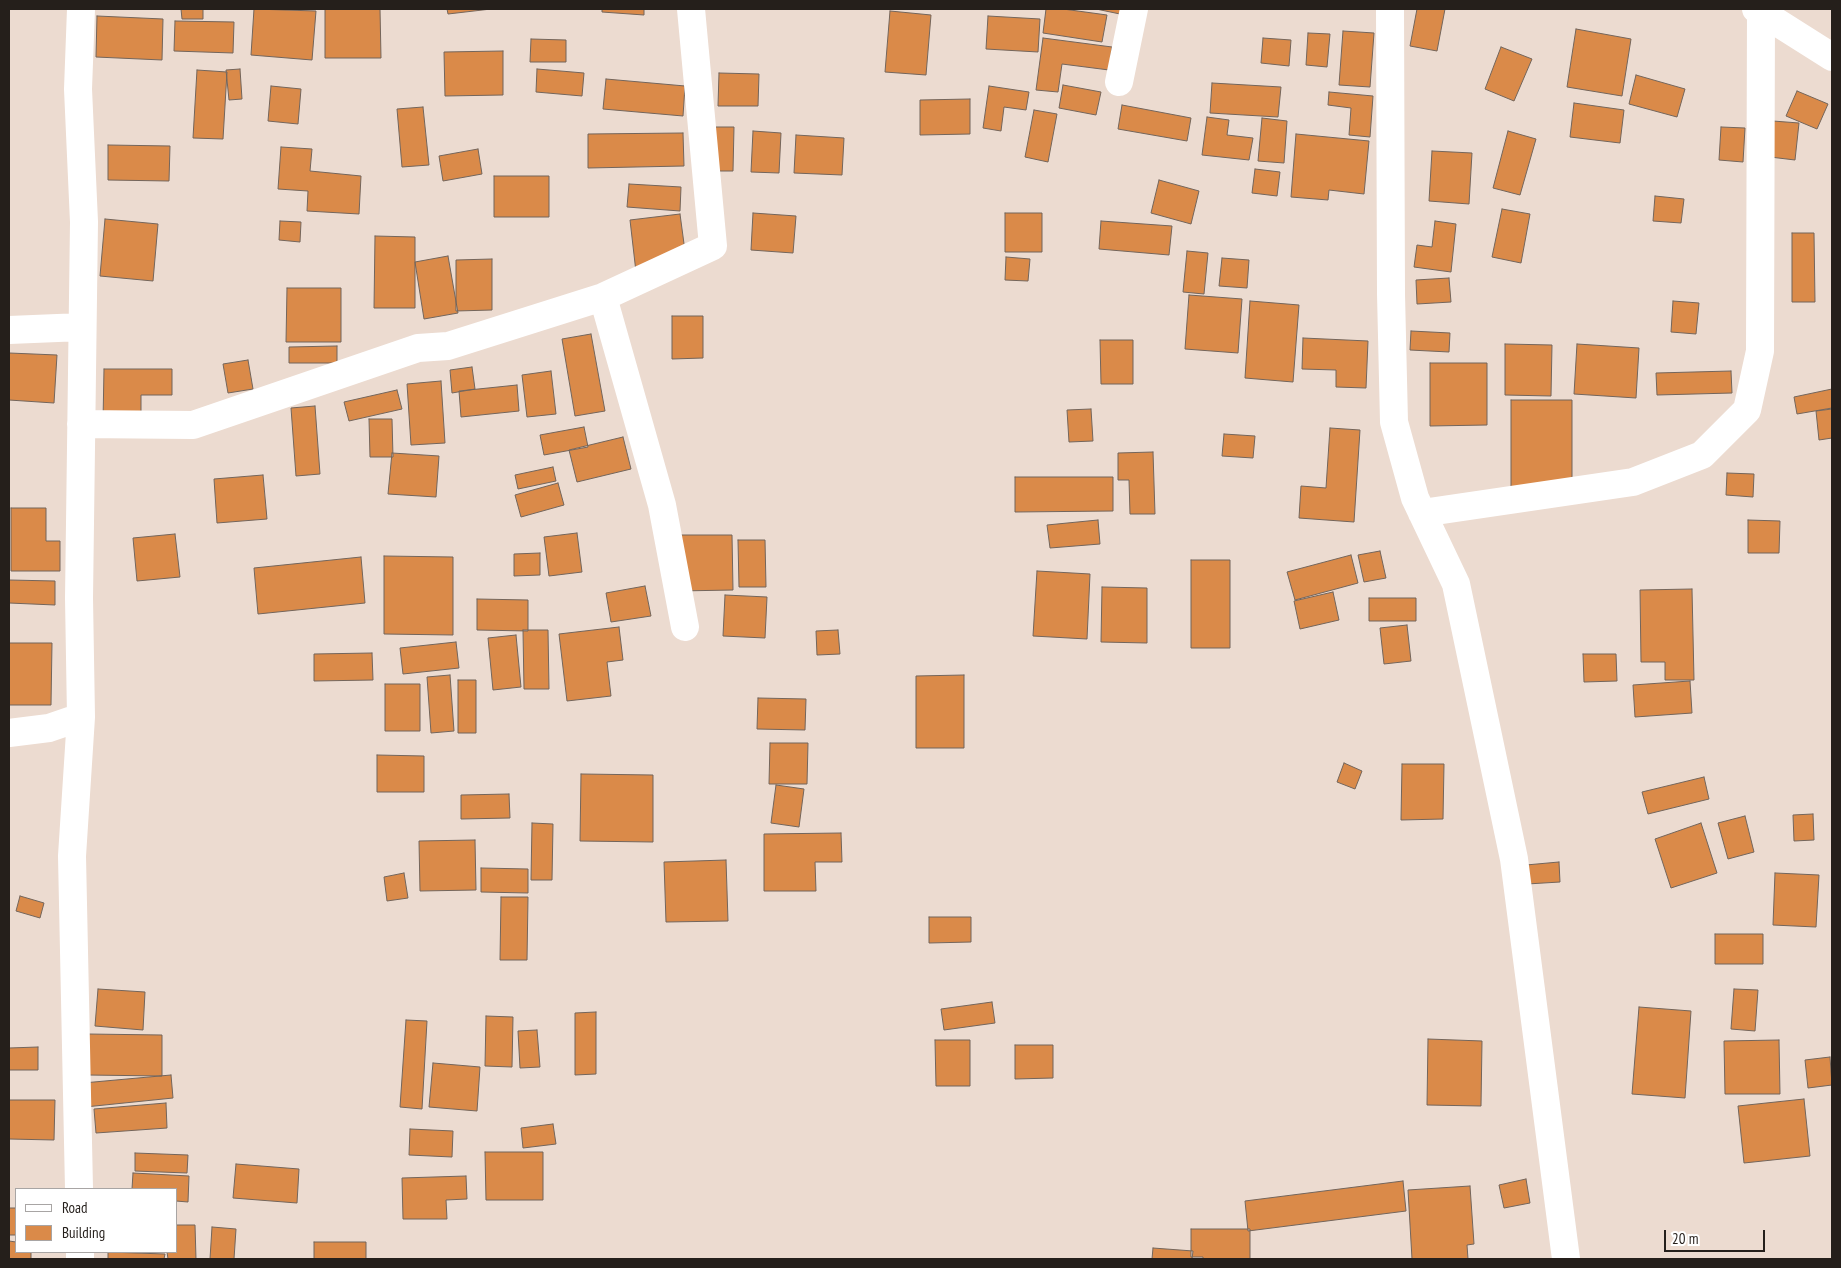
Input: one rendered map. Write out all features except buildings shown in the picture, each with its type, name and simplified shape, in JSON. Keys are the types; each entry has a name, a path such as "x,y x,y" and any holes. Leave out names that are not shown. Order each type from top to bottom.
{"street":[{"path":"79,1188 72,856 82,717 79,598 84,222 78,90 81,9"},
{"path":"81,424 193,425 418,348 448,346 603,297 713,246 692,9"},
{"path":"1119,82 1134,9"},
{"path":"1390,9 1390,294 1394,422 1415,498 1456,584 1514,859 1566,1259"},
{"path":"1422,513 1634,482 1702,455 1748,410 1760,351 1759,10"},
{"path":"1759,10 1832,57"},
{"path":"603,297 662,505 685,627"},
{"path":"9,330 82,327"},
{"path":"9,733 49,728 82,717"}]}
